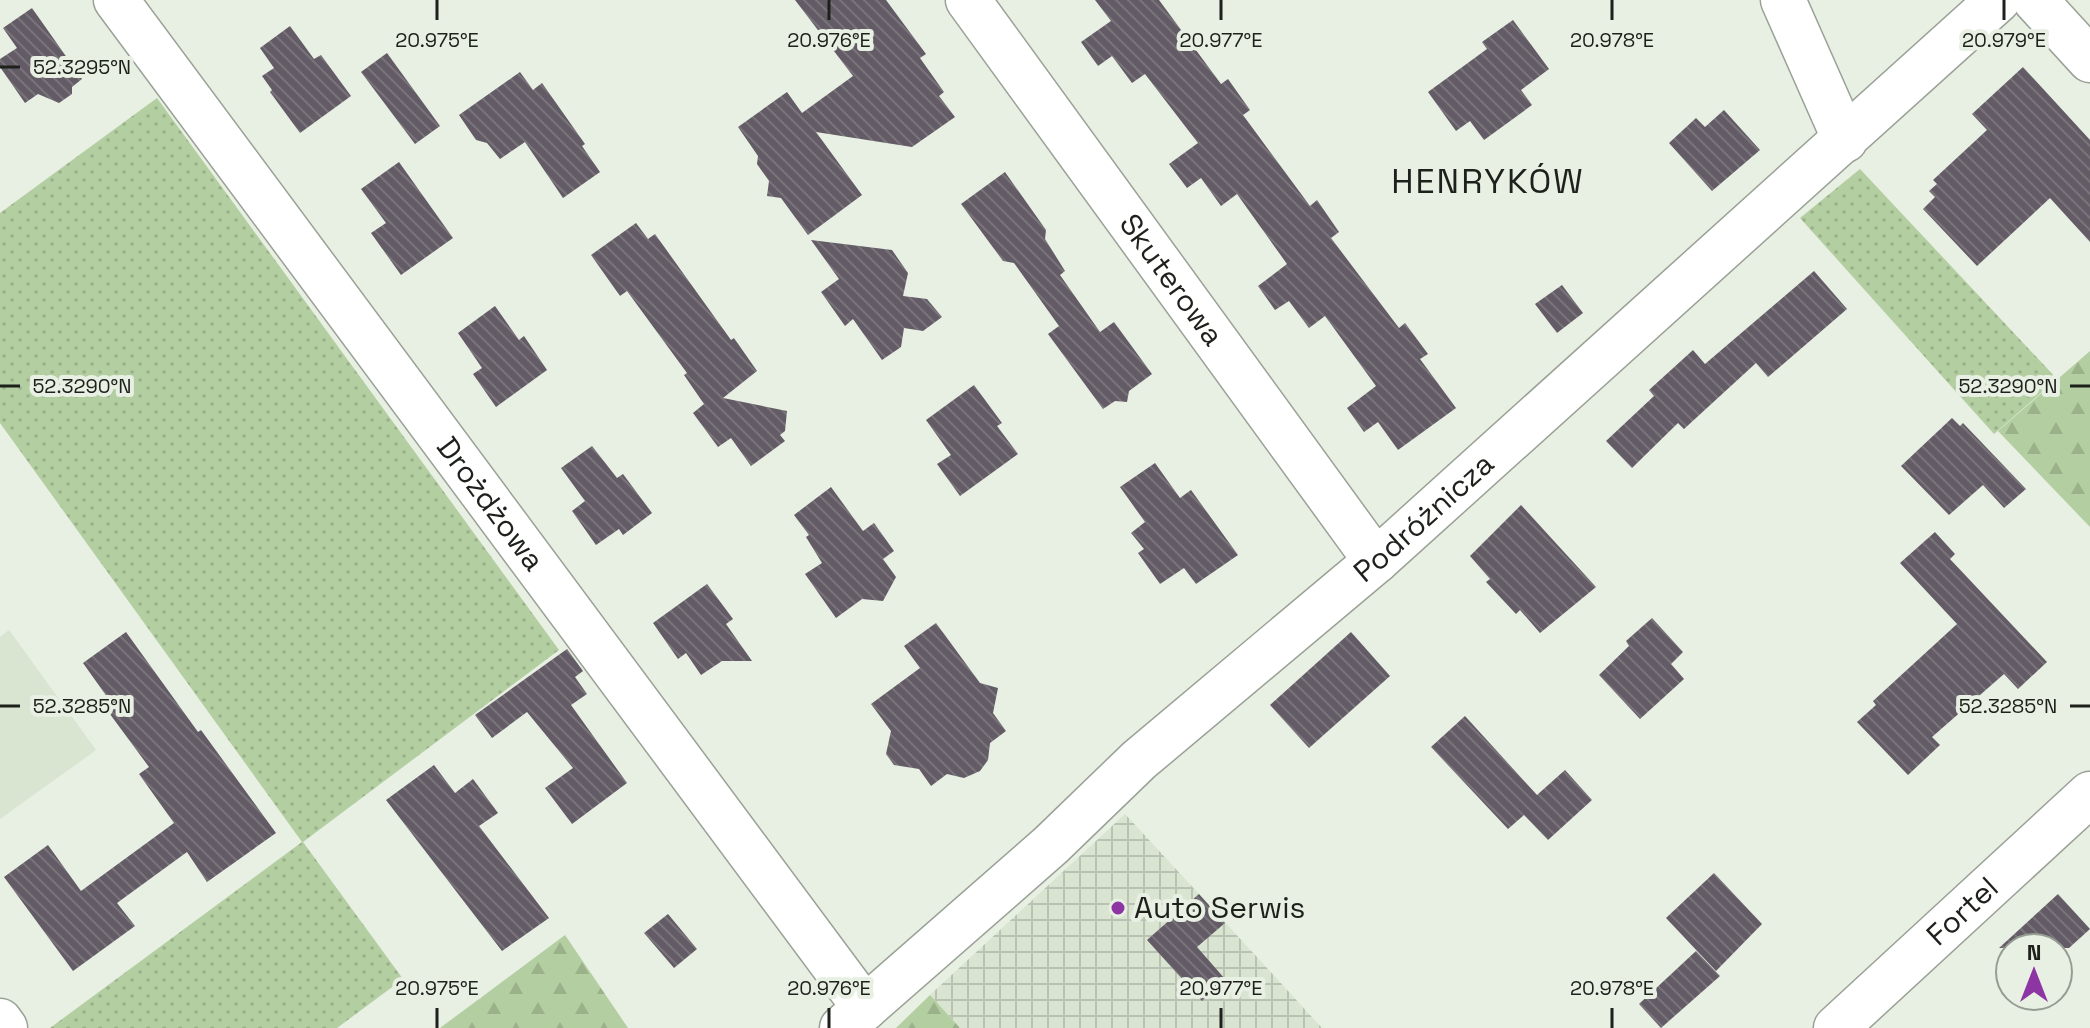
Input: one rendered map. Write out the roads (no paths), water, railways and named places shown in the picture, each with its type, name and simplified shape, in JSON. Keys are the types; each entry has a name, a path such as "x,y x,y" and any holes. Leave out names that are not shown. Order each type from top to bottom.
{"street":[{"name":"Drożdżowa","path":"116,0 854,1018"},
{"name":"Skuterowa","path":"968,0 1376,561"},
{"path":"1783,0 1845,140"},
{"name":"Podróżnicza","path":"854,1018 1051,845 1139,760 1376,561 1998,0"},
{"path":"2035,0 2090,60"},
{"name":"Fortel","path":"1836,1028 2090,794"},
{"path":"0,1021 5,1028"}],"place":[{"name":"Auto Serwis","path":"1118,908"}],"district":[{"name":"HENRYKÓW","path":"1488,181"}]}
